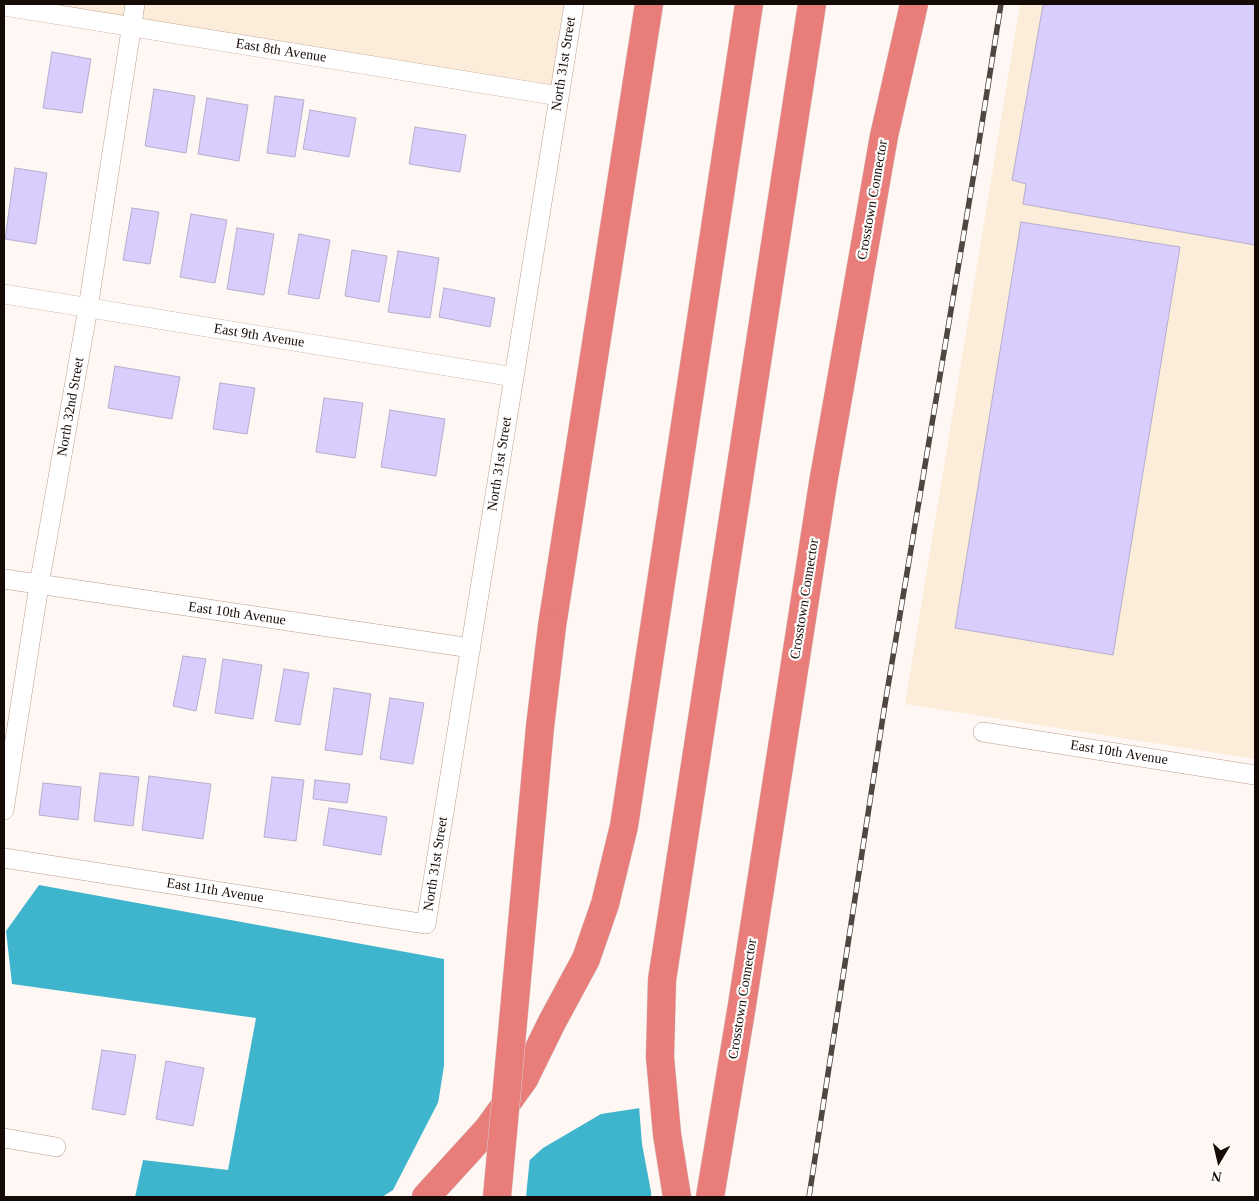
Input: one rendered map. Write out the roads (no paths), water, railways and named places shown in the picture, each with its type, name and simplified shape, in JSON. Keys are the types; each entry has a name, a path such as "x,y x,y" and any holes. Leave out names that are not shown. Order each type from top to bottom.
{"highway":[{"path":"497,1197 540,727 552,626 649,4"},
{"path":"426,1197 488,1129 524,1079 586,959 605,904 624,826 749,4"},
{"path":"677,1197 667,1134 660,1057 662,980 812,4"},
{"path":"884,136 904,4"},
{"name":"Crosstown Connector","path":"710,1197 744,995 823,483 884,136 914,4"}],"street":[{"name":"North 32nd Street","path":"4,810 40,585 88,308 134,4"},
{"name":"North 31st Street","path":"426,924 574,4"},
{"name":"East 8th Avenue","path":"4,6 559,96"},
{"name":"East 9th Avenue","path":"4,294 514,377"},
{"name":"East 10th Avenue","path":"4,579 471,648"},
{"name":"East 10th Avenue","path":"983,732 1255,775"},
{"name":"East 11th Avenue","path":"4,858 426,924"},
{"path":"4,1138 56,1147"}],"water":[{"path":"39,885 444,959 444,1091 393,1190 382,1197 135,1197 143,1160 228,1170 256,1018 12,984 6,931"},
{"path":"640,1108 656,1155 651,1197 489,1197 543,1148 601,1114"}],"railway":[{"path":"809,1197 884,710 1001,4"}]}
